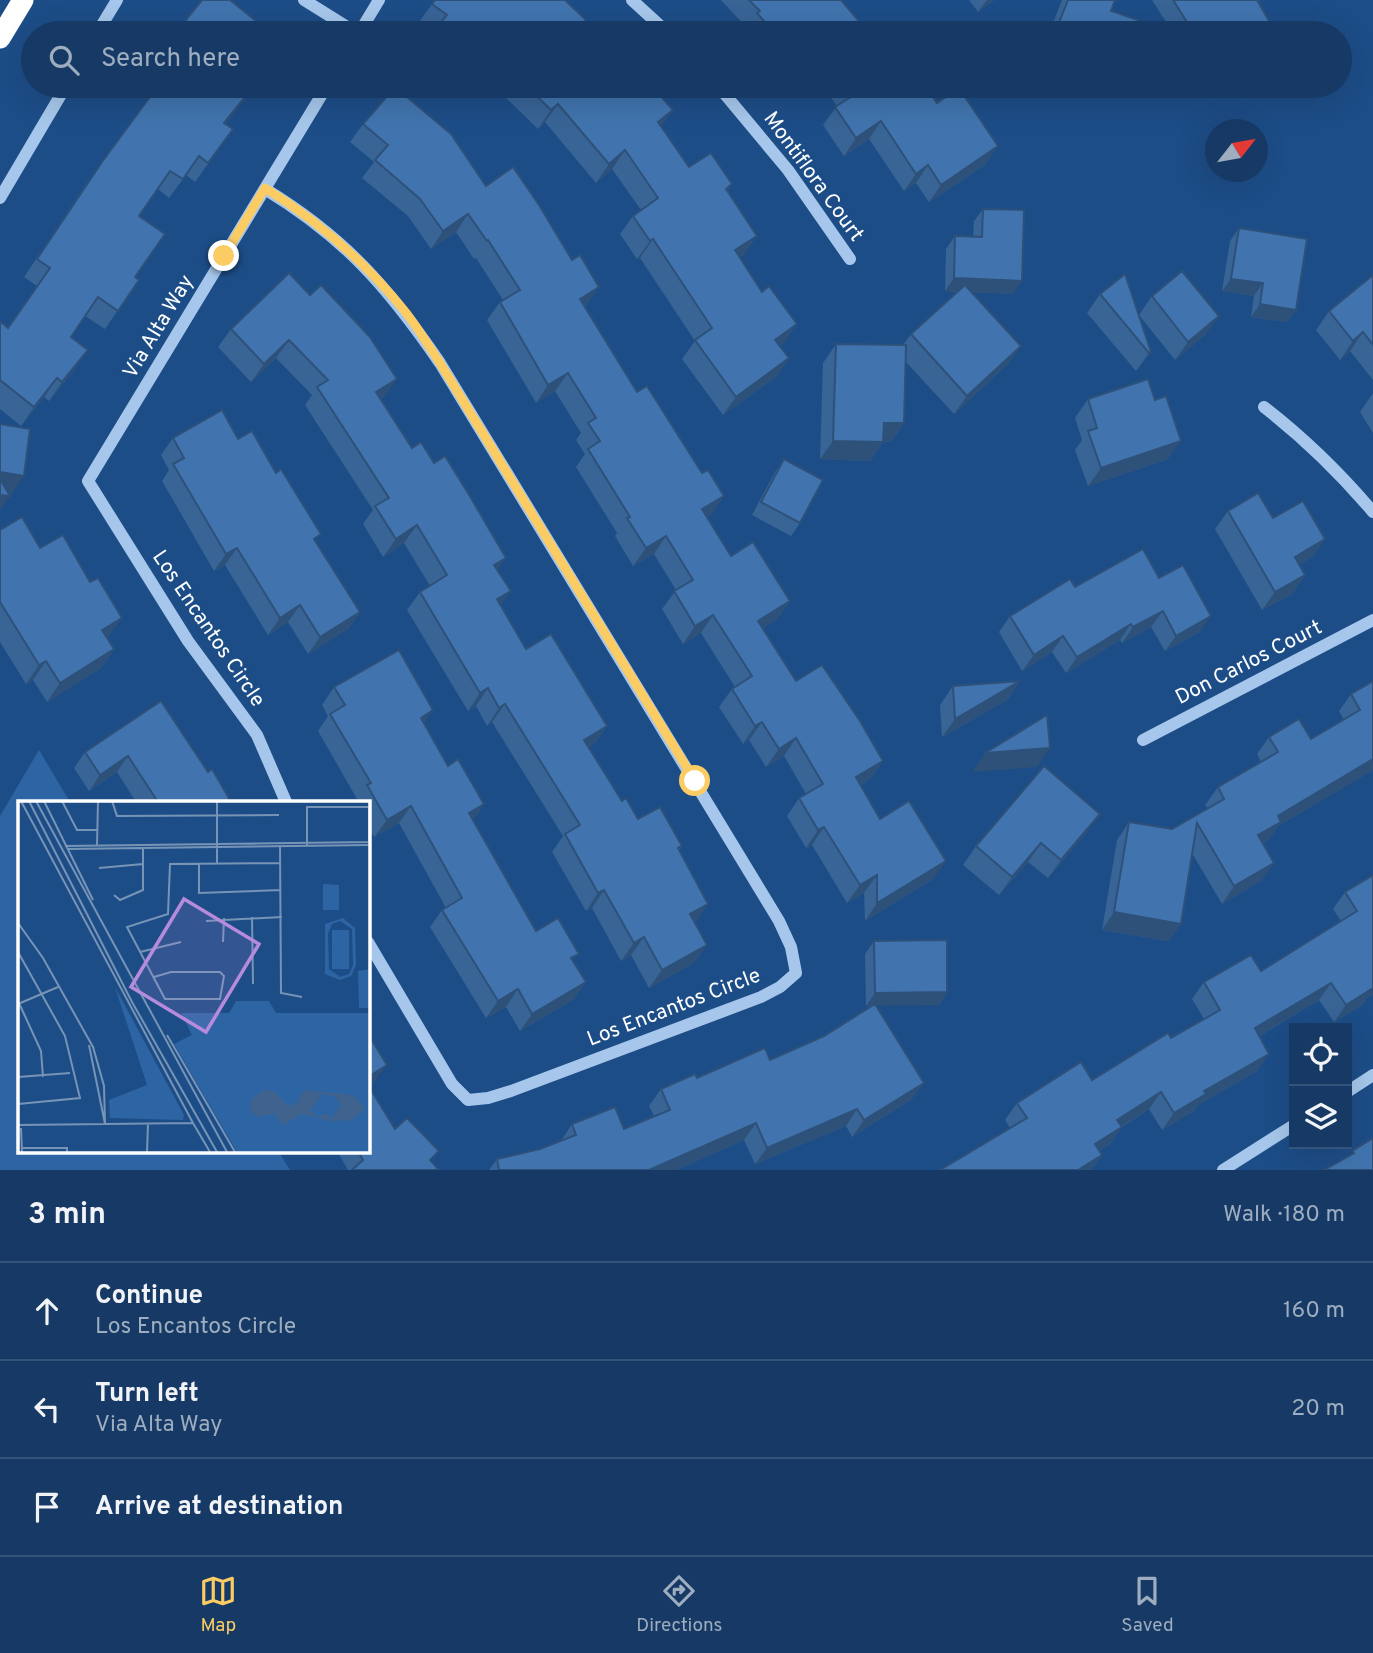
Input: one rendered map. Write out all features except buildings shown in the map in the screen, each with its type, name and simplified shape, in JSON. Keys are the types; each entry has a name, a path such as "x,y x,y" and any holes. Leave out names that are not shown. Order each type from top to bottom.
{"highway":[{"path":"0,38 23,0"}],"street":[{"path":"104,21 117,0"},
{"path":"304,0 338,21"},
{"path":"366,21 379,0"},
{"path":"632,0 655,21"},
{"path":"0,198 59,98"},
{"name":"Via Alta Way","path":"88,481 320,98"},
{"name":"Montiflora Court","path":"728,98 788,170 850,260"},
{"name":"Los Encantos Circle","path":"265,188 299,209 336,238 404,310 440,363 779,921 791,947 796,973 780,987 761,997 510,1091 488,1098 468,1100 452,1084 369,944"},
{"path":"1264,407 1346,480 1373,512"},
{"name":"Los Encantos Circle","path":"88,481 188,641 257,735 285,801"},
{"name":"Don Carlos Court","path":"1143,740 1373,620"},
{"path":"1352,1089 1373,1075"},
{"path":"1223,1170 1289,1128"}],"shaded area":[{"path":"39,750 69,801 18,801 18,1152 279,1152 290,1170 0,1170 0,816"}],"route":[{"path":"224,256 265,188 299,209 336,238 372,273 404,310 440,363 695,781"}]}
